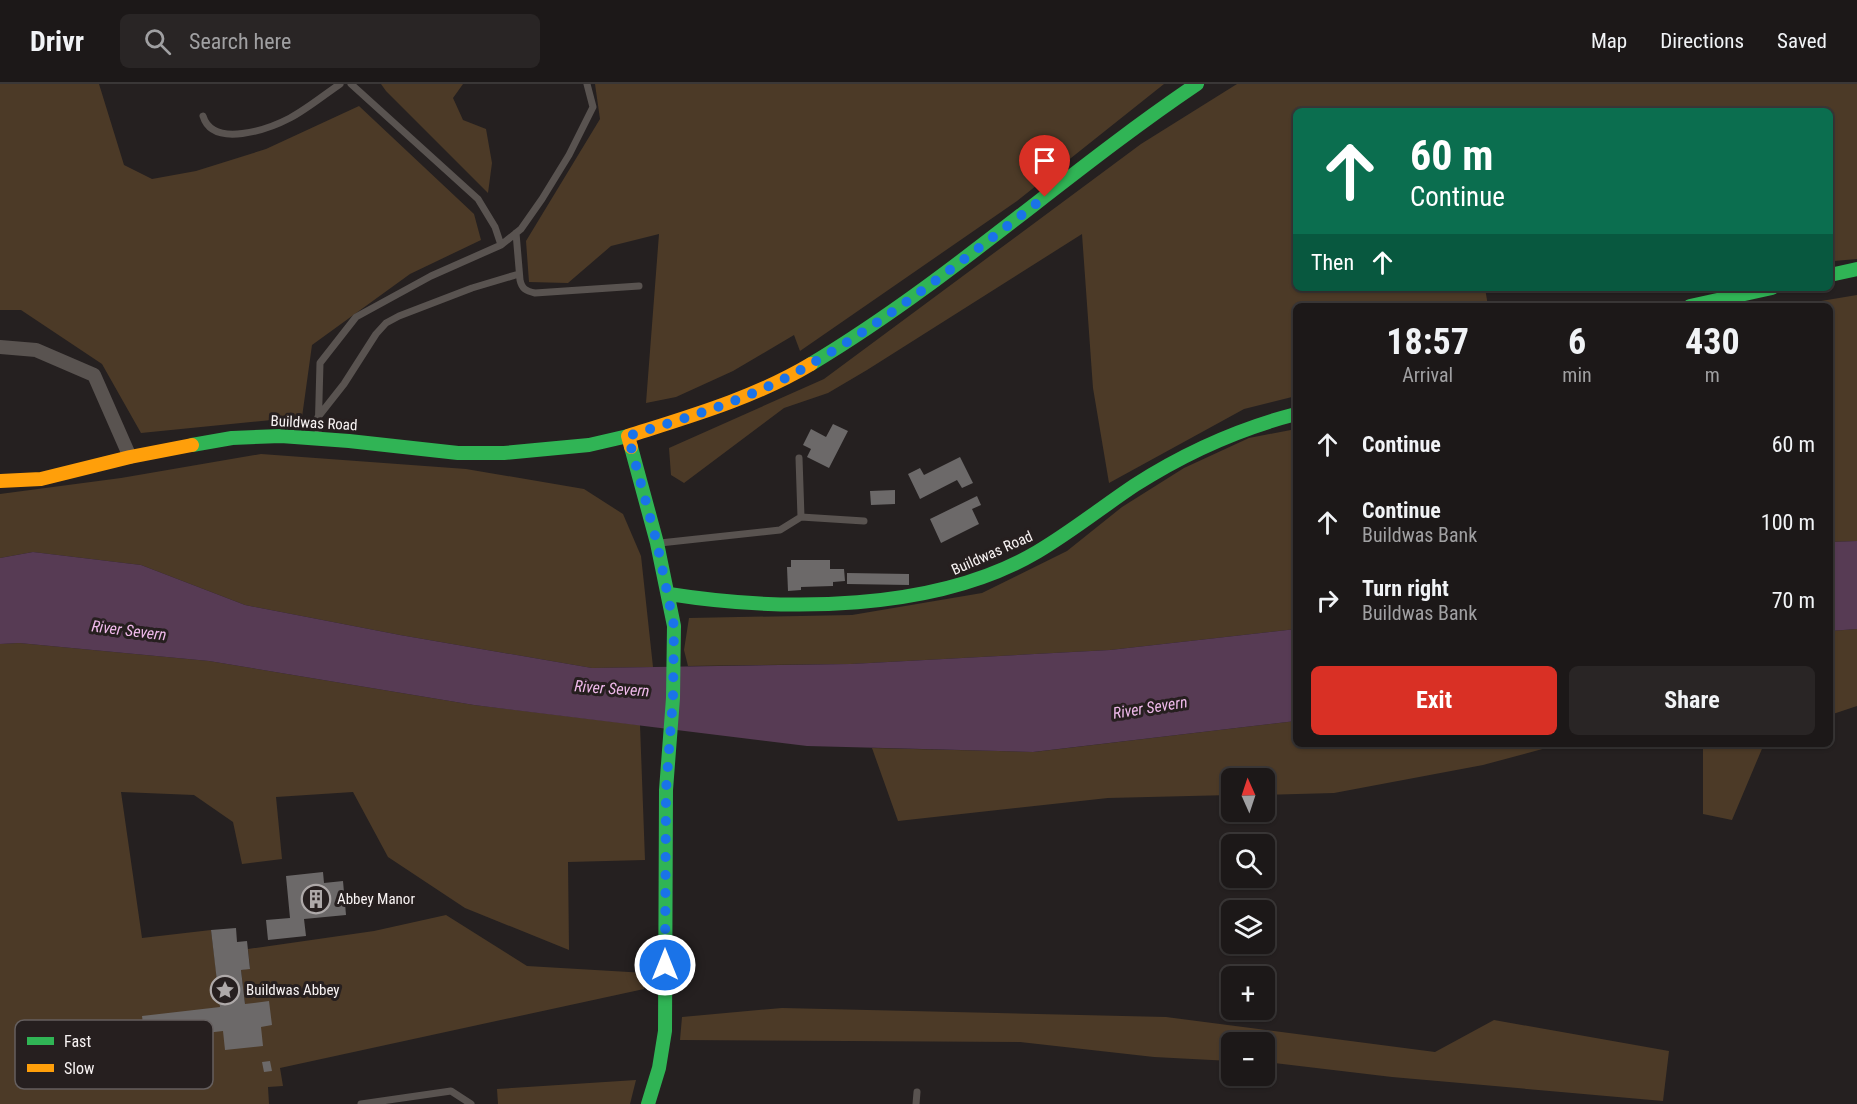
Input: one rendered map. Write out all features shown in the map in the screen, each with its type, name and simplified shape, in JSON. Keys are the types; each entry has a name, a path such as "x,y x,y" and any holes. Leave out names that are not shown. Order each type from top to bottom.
{"main road":[{"name":"Buildwas Road","path":"0,480 41,479 130,457 232,438 281,436 458,453 549,450 590,445 628,436 718,408 795,374 883,319 972,254 1153,112 1197,84"},
{"path":"1833,274 1857,269"},
{"path":"1704,303 1758,291"},
{"name":"Buildwas Road","path":"669,594 713,601 771,604 831,603 922,596 955,588 1024,560 1063,537 1159,469 1200,447 1235,432 1293,415"},
{"path":"628,436 657,543 674,626 673,698 666,790 665,1031 655,1087 648,1104"}],"street":[{"path":"0,347 36,350 94,375 130,457"}],"lane":[{"path":"203,116 206,124 213,130 230,134 252,132 290,118 340,84"},
{"path":"351,84 478,200 495,227 501,245"},
{"path":"318,439 320,363 356,317 431,276 501,245 516,233 536,207 569,155 593,107 587,84"},
{"path":"516,233 519,274 522,287 526,292 535,294 639,286"},
{"path":"318,417 386,323 472,288 519,274"},
{"path":"799,458 801,517"},
{"path":"657,543 780,530 801,517 864,521"},
{"path":"361,1104 451,1091 471,1104"},
{"path":"916,1104 917,1092"}],"shaded area":[{"path":"0,84 99,84 124,165 152,179 196,171 266,149 359,106 474,214 481,240 410,274 312,345 302,417 141,433 102,364 21,310 0,310"},
{"path":"381,84 463,84 453,98 463,120 486,129 492,163 488,193 386,91"},
{"path":"595,84 1164,84 1017,201 800,351 794,335 733,371 676,397 646,403 659,234 611,246 568,283 529,282 526,241 600,119"},
{"path":"1237,84 1857,84 1857,259 1834,261 1833,259 1833,108 1293,108 1293,291 1486,291 1488,303 1293,303 1293,397 1244,409 1109,483 1093,388 1082,234 828,393 784,408 684,483 671,475 669,448 824,379 1141,144"},
{"path":"1857,295 1857,541 1833,542 1833,303 1809,303"},
{"path":"1293,430 1293,629 1110,650 851,664 688,666 684,650 689,618 852,615 982,593 1067,551 1122,507 1184,468 1249,438"},
{"path":"261,454 466,469 584,489 623,514 641,556 653,667 592,668 400,635 245,605 141,565 33,552 0,558 0,494 121,478"},
{"path":"1857,629 1857,706 1833,714 1833,631"},
{"path":"19,643 209,661 474,705 640,725 645,860 568,862 569,950 465,908 388,857 353,792 276,797 282,859 242,864 233,822 194,795 121,792 142,938 211,930 221,1010 245,1004 241,970 250,968 248,949 374,931 446,915 527,966 646,973 644,989 280,1068 283,1086 268,1087 269,1104 0,1104 0,644"},
{"path":"1293,721 1293,747 1550,747 1483,765 1334,793 1275,795 1275,768 1221,768 1221,795 1108,798 898,821 872,748 1034,752"},
{"path":"1703,747 1763,747 1732,820 1703,814"},
{"path":"782,1008 1166,1017 1435,1052 1494,1020 1669,1051 1663,1101 1392,1077 1275,1063 1275,1032 1221,1032 1221,1060 1154,1057 1020,1042 680,1040 682,1017"},
{"path":"636,1080 630,1104 498,1104 497,1089"}],"water":[{"path":"1857,541 1857,629 1833,631 1833,542"},
{"name":"River Severn","path":"33,552 141,565 245,605 400,635 592,668 851,664 1110,650 1293,629 1293,721 1033,752 807,746 474,705 209,661 19,643 0,644 0,558"}],"building":[{"path":"833,424 848,431 829,468 807,457 811,449 803,445 811,429 826,437"},
{"path":"960,457 973,483 962,488 957,480 920,499 908,474 920,468 924,475"},
{"path":"895,490 895,504 871,505 870,491"},
{"path":"977,496 981,505 972,509 979,524 941,543 930,519"},
{"path":"791,560 830,560 830,569 844,569 845,581 833,582 833,586 801,587 801,590 788,591 787,567 791,567"},
{"path":"847,573 909,574 909,585 847,584"},
{"name":"Abbey Manor","path":"323,872 324,883 343,881 346,915 304,919 306,936 268,940 266,920 290,918 286,876"},
{"path":"236,928 237,942 247,941 250,969 241,970 245,1004 269,1001 272,1025 261,1027 263,1046 225,1050 223,1031 213,1032 213,1020 142,1020 142,1016 220,1007 211,930"},
{"path":"270,1061 272,1071 264,1072 262,1062"}],"traffic: fast":[{"path":"811,364 911,298 1148,118 1197,84"},
{"path":"1833,274 1857,269"},
{"path":"1704,303 1758,291"},
{"path":"669,594 713,600 809,604 858,602 906,596 952,586 997,572 1037,552 1135,485 1193,452 1253,427 1293,415"},
{"path":"192,445 232,438 281,436 458,453 504,453 589,445 628,436"},
{"path":"631,447 657,543 674,626 673,698 666,790 665,1031 659,1068 648,1104"}],"traffic: slow":[{"path":"631,447 628,436 745,396 811,364"},
{"path":"0,481 41,479 130,457 192,445"}],"place":[{"name":"Abbey Manor","path":"316,899"},
{"name":"Buildwas Abbey","path":"225,990"}],"route":[{"path":"665,965 666,790 673,698 674,626 650,512 628,436 718,408 795,374 883,319 1045,197"}]}
